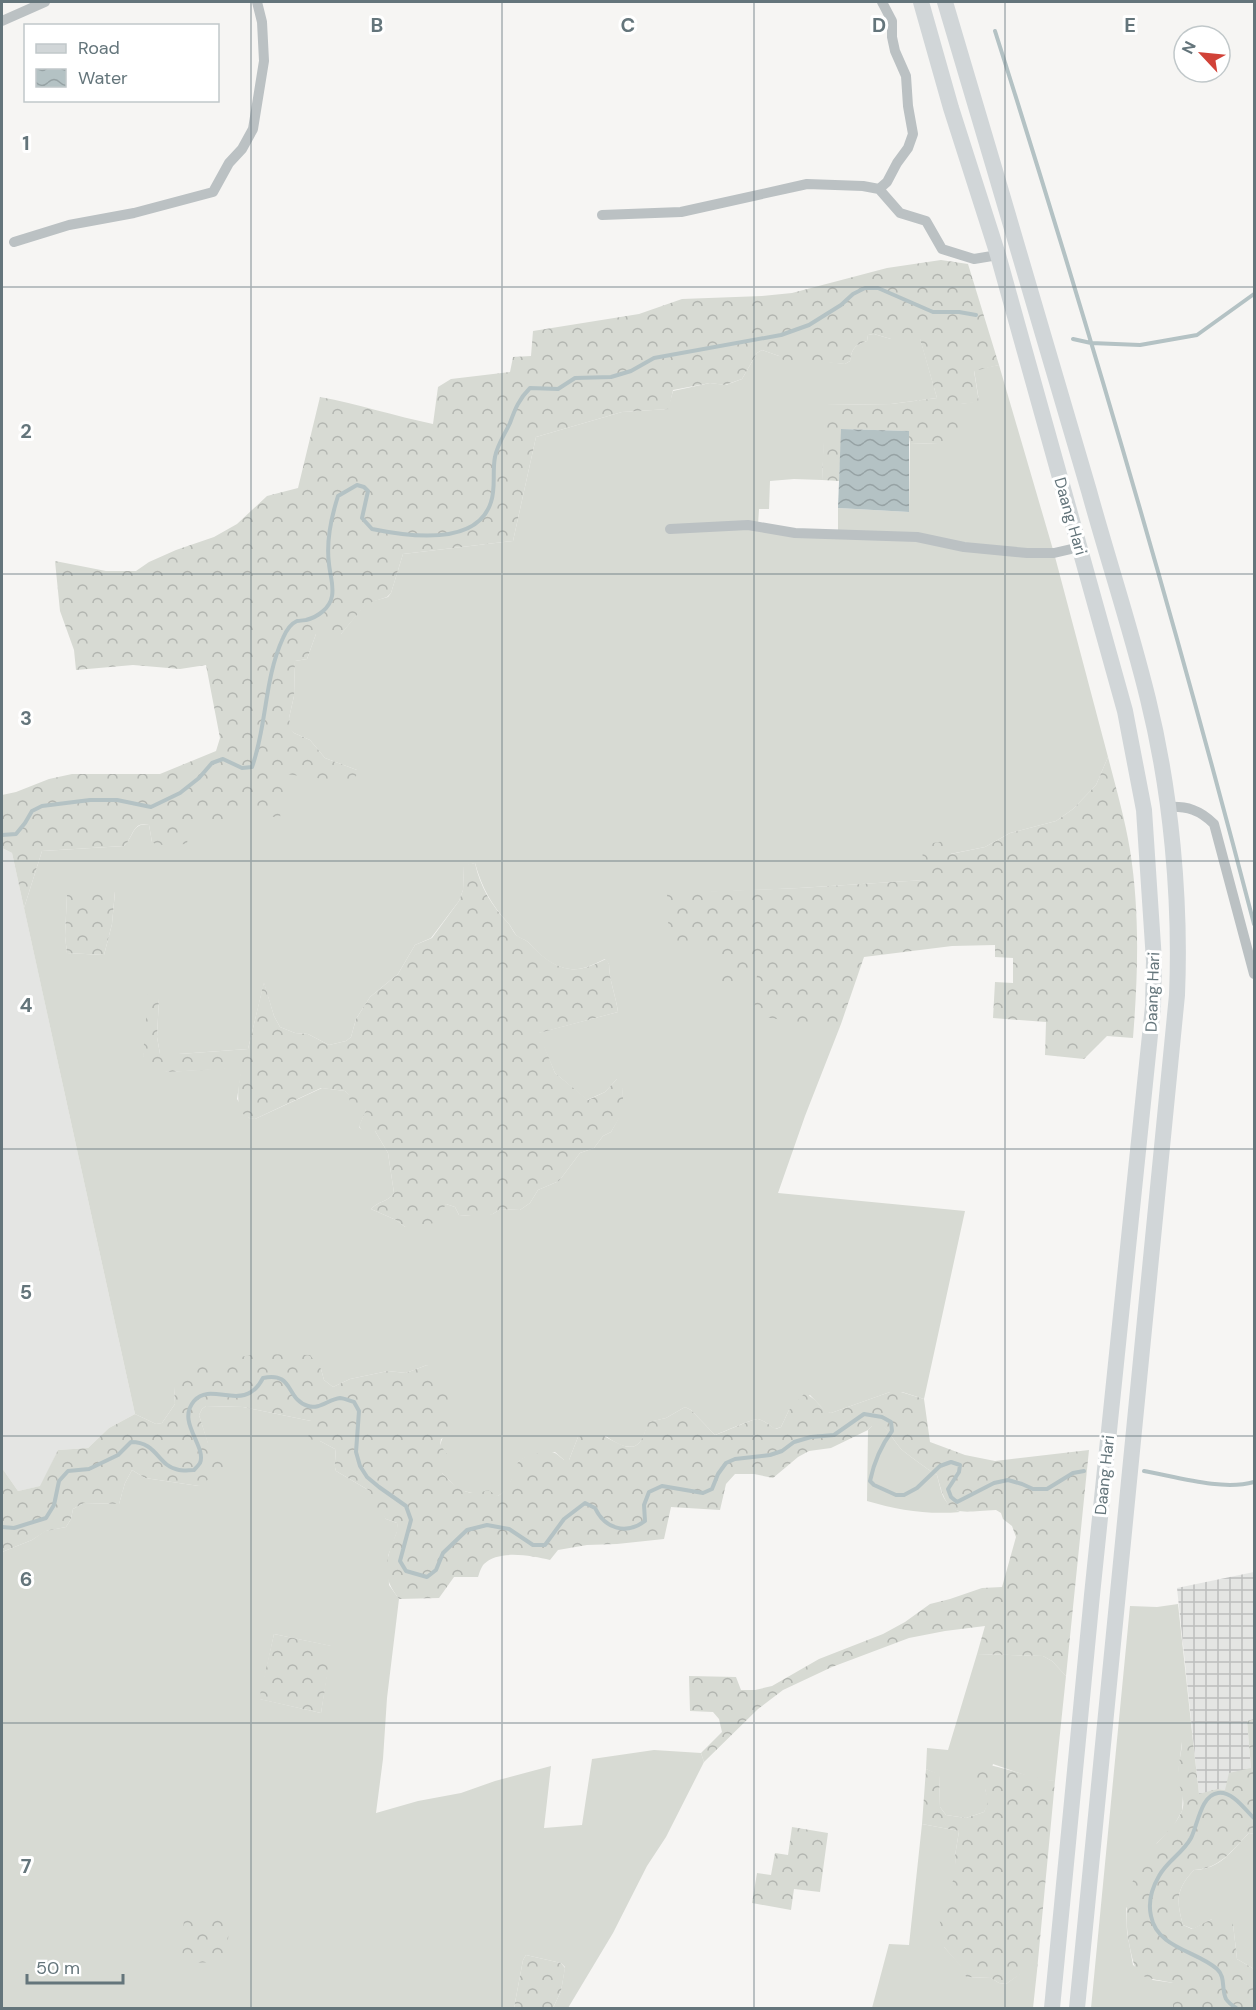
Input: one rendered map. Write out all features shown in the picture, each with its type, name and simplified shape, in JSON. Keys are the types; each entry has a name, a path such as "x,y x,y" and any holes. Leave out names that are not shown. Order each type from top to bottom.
{"main road":[{"name":"Daang Hari","path":"921,2 951,108 998,255 1125,711 1142,799 1147,844 1154,962 1153,1006 1052,2008"},
{"name":"Daang Hari","path":"945,2 1023,263 1148,699 1168,807 1176,900 1179,964 1177,995 1077,2008"},
{"path":"1070,1833 1094,1834"}],"street":[{"path":"2,21 45,2"},
{"path":"14,242 69,225 134,213 213,192 229,163 242,149 254,129 264,61 262,22 257,2"},
{"path":"879,189 887,182 908,148 913,134 906,76 891,37 892,21 882,2"},
{"path":"602,215 681,212 807,184 863,186 879,189 900,213 926,221 942,249 974,259 998,255"},
{"path":"670,529 748,525 795,533 917,537 964,548 1027,553 1054,553 1080,547"},
{"path":"1168,807 1194,809 1214,824 1254,974"}],"shaded area":[{"path":"2,848 12,853 135,1414 109,1428 88,1448 58,1450 41,1486 18,1491 2,1468"},
{"path":"1254,1572 1254,1719 1247,1721 1251,1768 1225,1790 1217,1789 1199,1795 1177,1588"}],"green space":[{"path":"941,260 968,264 999,365 974,371 979,402 961,404 962,441 938,444 910,443 908,431 842,429 839,481 822,480 825,405 891,404 937,398 920,339 891,339 874,334 868,335 867,341 855,348 850,361 845,364 822,362 787,364 779,356 762,350 757,353 742,379 725,385 710,383 673,390 669,409 622,412 536,437 513,541 403,554 391,593 387,597 366,604 341,634 316,634 307,659 295,661 294,696 289,718 291,729 294,733 310,740 325,758 357,770 355,783 285,774 280,818 226,809 223,827 189,827 187,844 157,845 152,842 149,825 143,824 136,828 124,846 42,851 24,908 12,853 2,848 2,795 49,779 72,774 160,774 216,751 220,738 206,665 180,669 133,665 76,670 74,650 60,611 55,561 106,571 136,571 149,562 214,537 237,524 267,496 298,488 320,397 433,424 438,387 451,379 510,372 513,357 531,356 533,331 639,314 682,299 792,293 887,268"},
{"path":"874,334 891,339 920,338 937,398 891,404 826,405 822,480 770,481 769,509 759,509 758,525 838,531 838,508 909,512 910,443 938,444 961,404 979,401 974,370 999,365 1054,553 1108,757 1096,785 1073,809 1056,821 1010,833 985,847 950,854 925,880 667,894 717,941 757,974 805,1024 841,1024 778,1193 965,1211 924,1399 902,1392 890,1392 831,1413 826,1412 810,1395 789,1410 781,1427 775,1429 755,1419 715,1435 691,1410 685,1407 666,1418 649,1422 641,1440 634,1446 621,1445 606,1436 578,1437 569,1460 564,1460 555,1452 524,1458 519,1461 508,1489 498,1496 459,1490 442,1473 440,1445 449,1420 427,1365 406,1373 388,1371 350,1379 333,1387 324,1380 321,1369 174,1387 175,1404 162,1423 156,1424 135,1414 24,908 42,851 124,846 136,828 143,825 149,825 152,842 189,827 226,808 284,774 357,770 325,758 310,740 290,729 289,718 294,696 295,661 307,659 316,634 341,634 366,603 388,597 403,554 513,541 536,437 622,412 668,409 673,391 710,383 726,385 742,379 757,353 762,350 779,356 845,364 850,361 855,348 867,341 868,335","holes":["475,863 484,888 516,935 528,942 546,959 557,966 574,969 588,967 605,959 609,964 618,1012 538,1033 555,1073 587,1100 605,1092 617,1079 622,1087 623,1110 611,1132 603,1136 594,1148 580,1153 559,1181 538,1190 530,1203 520,1210 500,1209 493,1214 471,1216 459,1215 455,1207 446,1204 405,1227 396,1220 371,1209 394,1193 388,1153 375,1131 363,1131 359,1127 366,1110 345,1091 322,1088 255,1119 249,1118 237,1099 242,1067 167,1072 143,1056 159,998 157,1037 160,1054 248,1049 264,983 274,1016 280,1027 295,1033 308,1034 329,1045 346,1041 351,1037 356,1019 370,997 398,974 415,945 431,938 459,901 463,890 464,866","115,892 112,924 104,955 67,953 65,936 67,895"]},
{"path":"1108,757 1128,838 1133,874 1137,921 1137,967 1133,1038 1107,1036 1084,1059 1045,1055 1046,1022 993,1018 995,982 1013,983 1013,958 995,957 995,945 952,946 864,957 841,1024 805,1024 754,1015 757,974 722,984 717,941 669,944 667,893 924,880 922,845 950,840 951,854 985,847 1010,833 1056,821 1073,809 1096,785"},
{"path":"475,863 483,888 497,910 516,935 528,942 547,959 558,966 575,969 588,967 606,959 609,964 618,1012 539,1033 555,1073 588,1100 605,1092 617,1079 622,1077 630,1082 622,1087 624,1110 611,1132 603,1136 594,1148 580,1153 559,1181 538,1190 530,1203 520,1210 500,1209 493,1214 476,1219 459,1215 455,1207 446,1204 435,1223 405,1227 396,1220 371,1209 394,1193 388,1153 375,1131 362,1131 359,1126 366,1110 350,1107 349,1095 345,1091 321,1088 255,1119 247,1117 239,1106 238,1090 241,1068 167,1072 148,1067 143,1056 148,994 159,998 157,1037 160,1054 248,1049 264,982 274,1016 280,1027 295,1033 308,1034 329,1045 346,1041 351,1037 356,1019 370,997 398,974 415,945 432,938 459,901 463,890 464,865"},
{"path":"96,889 115,891 112,924 104,955 67,953 65,936 67,895 74,891"},
{"path":"258,1354 310,1355 321,1369 324,1380 333,1387 350,1379 388,1371 406,1373 427,1365 439,1378 451,1398 449,1420 460,1427 441,1439 440,1445 450,1458 442,1473 462,1490 474,1493 488,1490 498,1496 504,1492 514,1469 522,1458 552,1452 564,1460 569,1460 578,1437 597,1434 628,1447 634,1446 641,1440 648,1422 666,1418 685,1407 691,1410 715,1435 758,1419 776,1429 781,1427 789,1410 804,1394 812,1397 831,1413 890,1392 901,1392 924,1399 930,1442 965,1455 995,1461 1089,1450 1066,1676 1052,1661 1043,1656 977,1654 985,1626 909,1638 832,1667 783,1690 758,1709 704,1762 701,1753 722,1732 719,1719 713,1712 690,1711 689,1676 736,1677 741,1690 772,1686 819,1659 883,1634 930,1604 982,1588 1002,1587 1016,1537 1012,1526 996,1510 971,1512 955,1510 945,1499 937,1475 901,1449 883,1426 872,1426 831,1448 809,1451 798,1457 773,1478 754,1474 735,1474 726,1484 720,1510 671,1507 664,1539 587,1545 558,1550 550,1560 516,1555 498,1556 484,1564 478,1577 454,1577 439,1598 399,1599 390,1585 387,1572 388,1558 397,1523 386,1519 372,1502 370,1491 336,1471 335,1449 320,1441 308,1439 311,1421 243,1407 206,1406 199,1415 208,1443 218,1447 227,1460 222,1470 199,1486 145,1478 132,1470 125,1483 119,1504 84,1503 73,1509 66,1527 46,1531 32,1540 2,1552 2,1468 18,1491 40,1486 58,1450 88,1448 109,1428 135,1414 156,1424 162,1423 175,1404 174,1387 178,1376 205,1363"},
{"path":"206,1406 243,1407 311,1421 320,1441 335,1449 336,1471 370,1491 386,1519 397,1523 398,1529 388,1556 389,1585 399,1599 376,1813 418,1801 461,1793 551,1766 544,1828 582,1825 592,1759 654,1750 701,1753 704,1762 666,1837 647,1866 613,1933 568,2008 553,2008 561,1991 565,1967 561,1963 526,1955 523,1960 514,2008 2,2008 2,1552 32,1540 45,1531 66,1527 73,1509 84,1503 119,1504 125,1483 132,1470 145,1478 199,1486 208,1444 199,1415","holes":["274,1634 331,1646 321,1713 260,1699"]},
{"path":"883,1425 901,1449 937,1475 946,1501 960,1512 913,1511 867,1501 868,1430 872,1426"},
{"path":"1178,1604 1193,1741 1182,1742 1178,1774 1183,1794 1182,1811 1173,1827 1157,1843 1126,1909 1127,1932 1133,1965 1153,1980 1174,1983 1173,2008 1091,2008 1130,1606 1157,1607"},
{"path":"274,1634 332,1646 321,1713 259,1699"},
{"path":"977,1654 1043,1656 1052,1661 1066,1676 1055,1781 1039,1780 993,1764 985,1789 989,1802 984,1812 966,1818 946,1815 940,1807 939,1775 926,1769 927,1748 948,1750"},
{"path":"1254,1719 1254,1834 1249,1833 1218,1863 1194,1870 1181,1889 1179,1909 1183,1925 1192,1929 1212,1919 1230,1919 1233,1924 1237,1959 1254,1969 1254,2008 1173,2008 1173,1983 1146,1977 1137,1970 1134,1964 1127,1928 1130,1889 1148,1853 1173,1825 1183,1808 1178,1773 1182,1741 1193,1741 1199,1794 1217,1789 1225,1790 1229,1773 1251,1768 1247,1721"},
{"path":"977,1763 1055,1781 1037,1971 1025,1971 1006,1984 991,1978 966,1977 963,1969 944,1947 939,1916 956,1873 955,1856 959,1831 922,1824 926,1769 939,1774 940,1807 946,1815 966,1818 984,1812 988,1802 985,1789 972,1780 971,1768"},
{"path":"922,1824 959,1831 955,1856 957,1873 949,1892 944,1947 964,1969 966,1977 991,1978 1006,1984 1025,1970 1037,1971 1033,2008 872,2008 889,1944 909,1945"},
{"path":"792,1827 828,1833 820,1892 794,1889 791,1910 752,1903 757,1873 771,1875 775,1853 788,1855"},
{"path":"1249,1833 1254,1834 1254,1969 1237,1959 1233,1924 1212,1919 1193,1929 1183,1925 1179,1909 1181,1889 1194,1870 1211,1867 1218,1863"},
{"path":"184,1914 230,1917 226,1962 182,1963"},
{"path":"526,1955 561,1963 565,1968 561,1991 553,2008 514,2008 523,1960"}],"water":[{"path":"841,429 909,431 909,512 838,508"}],"waterway":[{"path":"995,31 1130,476 1194,700 1254,924"},
{"path":"2,835 16,834 32,811 42,806 90,800 117,800 151,807 180,793 199,778 212,763 223,759 242,768 252,767 272,670 284,635 292,624 319,614 331,600 333,588 328,556 329,539 338,496 357,485 364,487 368,491 362,518 372,529 403,534 439,535 471,526 483,516 491,502 497,448 518,404 530,388 558,389 575,378 611,377 631,371 654,358 781,335 809,325 865,288 878,288 933,312 959,312 976,315"},
{"path":"1073,339 1091,343 1140,345 1197,335 1254,294"},
{"path":"2,1527 14,1528 46,1518 54,1505 59,1481 68,1471 89,1469 118,1455 131,1442 147,1446 172,1468 194,1470 200,1463 201,1456 188,1417 189,1409 194,1401 210,1394 238,1396 247,1394 255,1389 263,1378 273,1377 285,1382 296,1398 308,1406 316,1407 340,1398 354,1402 359,1411 356,1452 360,1466 367,1477 406,1506 411,1520 400,1561 406,1571 427,1577 436,1570 443,1553 467,1530 487,1525 509,1529 533,1545 545,1545 564,1519 585,1503 595,1508 604,1521 610,1525 623,1529 631,1528 645,1521 644,1505 649,1492 662,1486 703,1493 712,1489 718,1474 726,1463 735,1459 770,1455 782,1451 794,1442 811,1437 834,1435 864,1414 882,1417 891,1422 892,1431 878,1455 870,1481 896,1495 904,1495 917,1488 940,1466 951,1462 960,1465 959,1472 948,1489 951,1497 957,1502 994,1483 1008,1480 1033,1489 1047,1489 1073,1473 1084,1471"},
{"path":"1144,1471 1214,1484 1254,1482"},
{"path":"1236,2008 1226,1999 1222,1976 1217,1969 1169,1942 1161,1935 1151,1916 1150,1901 1159,1876 1188,1843 1204,1804 1212,1795 1218,1793 1229,1795 1254,1818"}]}
